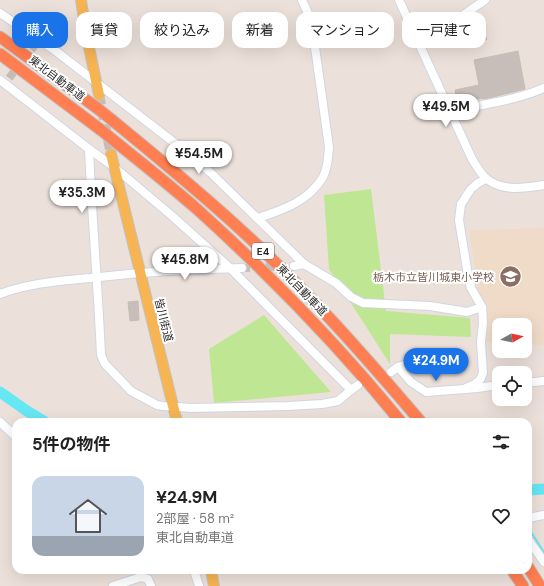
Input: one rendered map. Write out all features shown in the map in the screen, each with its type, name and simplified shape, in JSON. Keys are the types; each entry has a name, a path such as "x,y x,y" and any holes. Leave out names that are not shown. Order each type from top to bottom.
{"highway":[{"name":"東北自動車道","path":"0,37 112,120 205,197 295,282 340,329 418,418"},
{"name":"東北自動車道","path":"0,54 101,130 169,185 234,242 328,338 399,418"},
{"path":"532,573 540,586"},
{"path":"515,574 523,586"}],"main road":[{"path":"81,0 99,95"},
{"name":"皆川街道","path":"111,154 176,418"},
{"path":"212,574 214,586"}],"street":[{"path":"258,218 278,212 298,202 314,189 324,176 328,163 329,147 314,33 311,20 302,0"},
{"path":"399,0 405,12"},
{"path":"468,12 485,0"},
{"path":"0,13 37,42 57,52 211,173 304,264 336,282 351,297 363,303 430,306 467,312 482,307"},
{"path":"421,48 472,159 486,179 500,187 518,188 544,185"},
{"path":"3,81 114,167 230,268 355,388 338,401 322,404 267,407 173,408 157,405 131,391 105,364 101,355 89,149"},
{"path":"450,112 535,92 544,88"},
{"path":"464,389 480,380 483,373 481,342 483,324 482,307 471,288 468,275 459,220 461,204 466,195 478,183 486,179"},
{"path":"294,266 304,264"},
{"path":"0,294 30,284 140,273 242,268"},
{"path":"391,372 398,367 413,362"},
{"path":"398,367 411,382 426,392 492,386"},
{"path":"532,382 544,381"},
{"path":"0,422 12,433"},
{"path":"532,517 544,515"},
{"path":"532,545 544,562"},
{"path":"195,574 199,586"},
{"path":"113,586 141,577 148,579 151,586"}],"shaded area":[{"name":"栃木市立皆川城東小学校","path":"544,228 544,345 532,344 532,318 492,318 492,343 481,342 483,323 469,230"}],"green space":[{"path":"371,189 386,311 470,318 471,337 390,334 390,364 329,269 324,195"},
{"path":"264,315 331,392 214,403 209,349"}],"building":[{"path":"518,51 525,89 485,99 482,98 457,103 455,90 479,85 474,60"},
{"path":"138,301 139,320 130,321 128,302"}],"waterway":[{"path":"0,392 38,418"},
{"path":"532,490 544,489"},
{"path":"532,534 544,552"}],"tunnel":[{"path":"9,78 33,48"},
{"path":"99,95 111,154"},
{"path":"242,268 294,266"}],"place":[{"name":"栃木市立皆川城東小学校","path":"510,277"}]}
